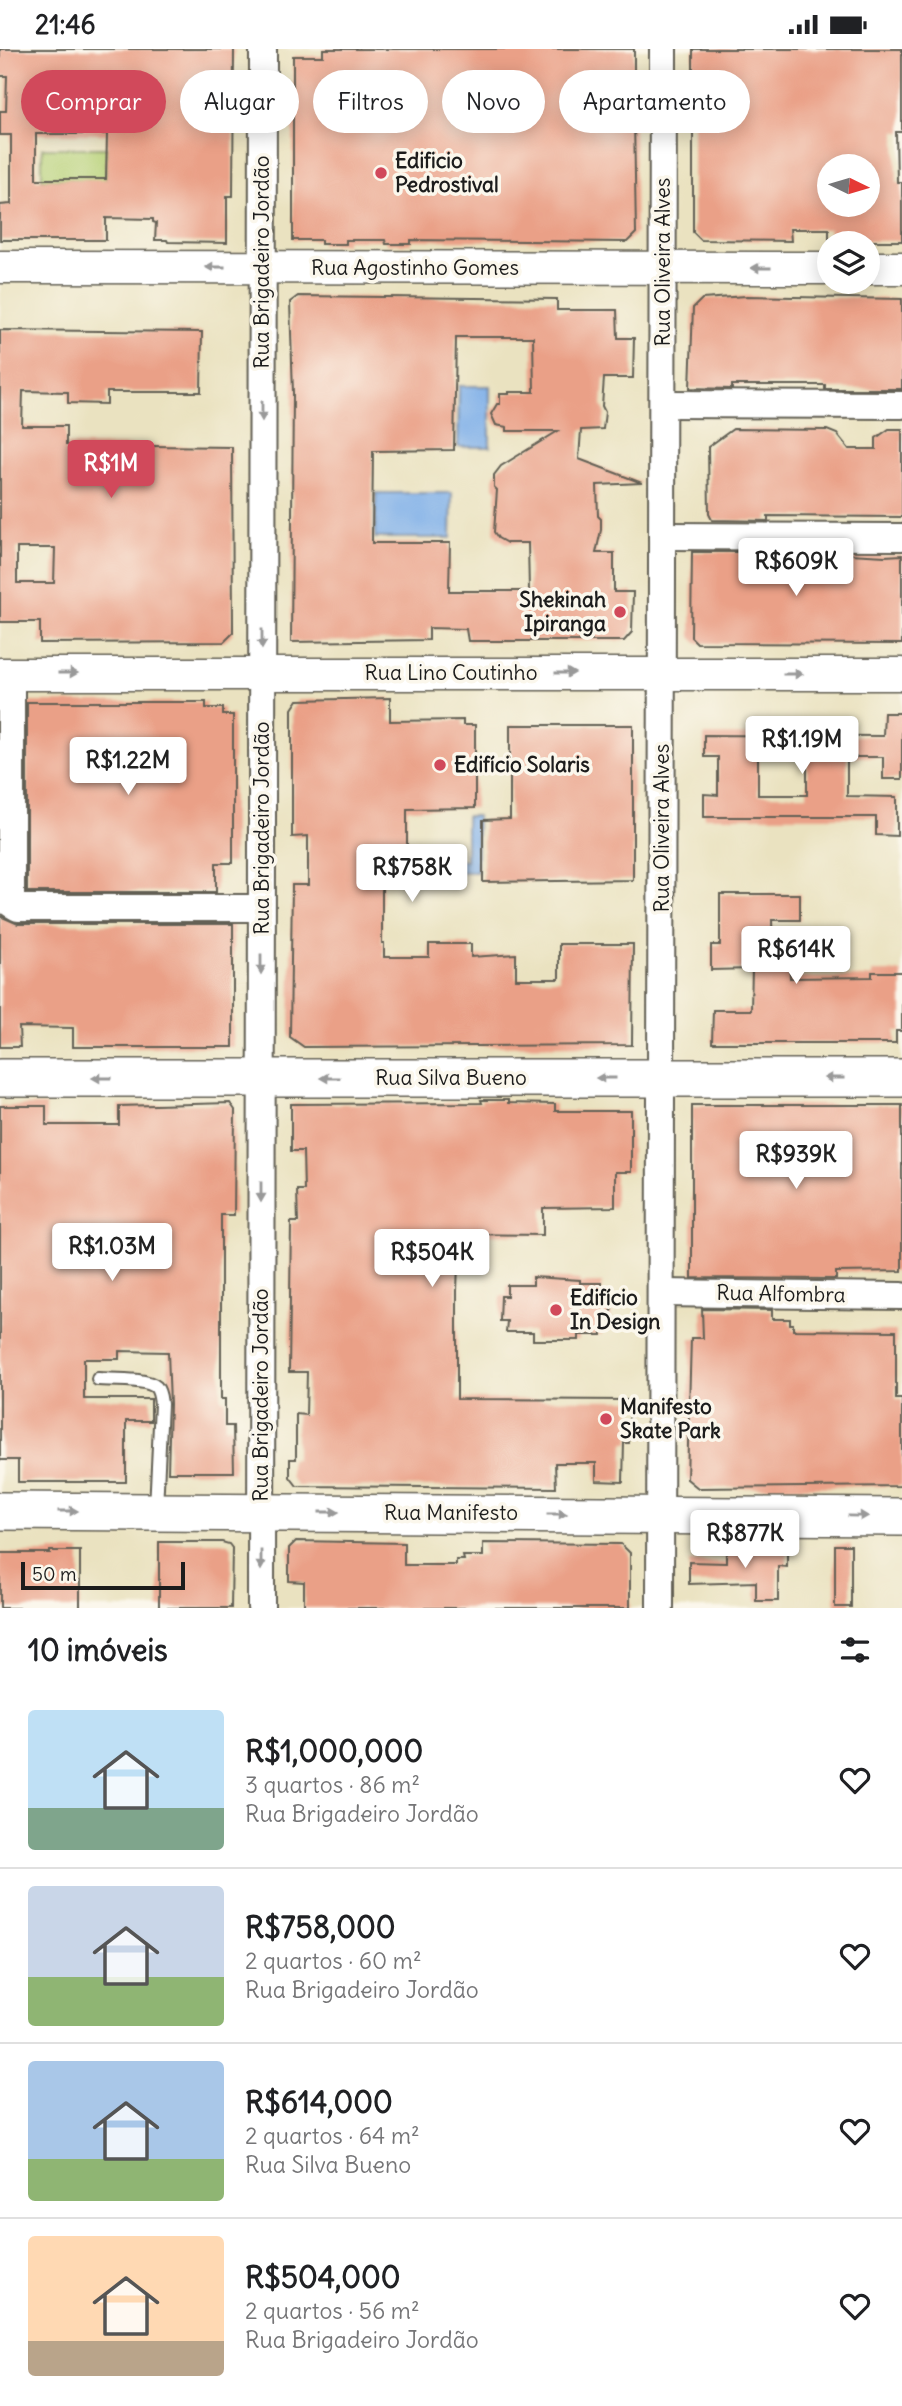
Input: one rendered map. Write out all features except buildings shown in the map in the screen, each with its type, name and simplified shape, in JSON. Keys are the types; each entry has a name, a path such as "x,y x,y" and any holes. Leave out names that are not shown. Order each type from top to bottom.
{"main road":[{"name":"Rua Silva Bueno","path":"0,1078 902,1078"},
{"name":"Rua Manifesto","path":"0,1511 902,1517"}],"street":[{"name":"Rua Brigadeiro Jordão","path":"261,1608 263,49"},
{"name":"Rua Oliveira Alves","path":"660,1608 663,49"},
{"name":"Rua Agostinho Gomes","path":"0,267 817,268"},
{"path":"880,268 902,268"},
{"path":"663,404 902,405"},
{"path":"662,535 902,537"},
{"name":"Rua Lino Coutinho","path":"6,674 902,674"},
{"path":"6,674 11,904 18,908 261,908"},
{"name":"Rua Alfombra","path":"661,1293 902,1296"}],"lane":[{"path":"98,1380 146,1382 154,1385 159,1392 161,1403 156,1512"}],"green space":[{"path":"42,148 107,148 106,180 42,179"}],"water":[{"path":"459,386 490,386 490,447 458,447"},
{"path":"376,493 452,493 451,538 375,538"},
{"path":"466,816 477,816 477,872 452,872 452,860 466,860"}],"place":[{"name":"Edificio Pedrostival","path":"381,173"},
{"name":"Shekinah Ipiranga","path":"620,612"},
{"name":"Edifício Solaris","path":"440,765"},
{"name":"Edifício In Design","path":"556,1310"},
{"name":"Manifesto Skate Park","path":"606,1419"}]}
